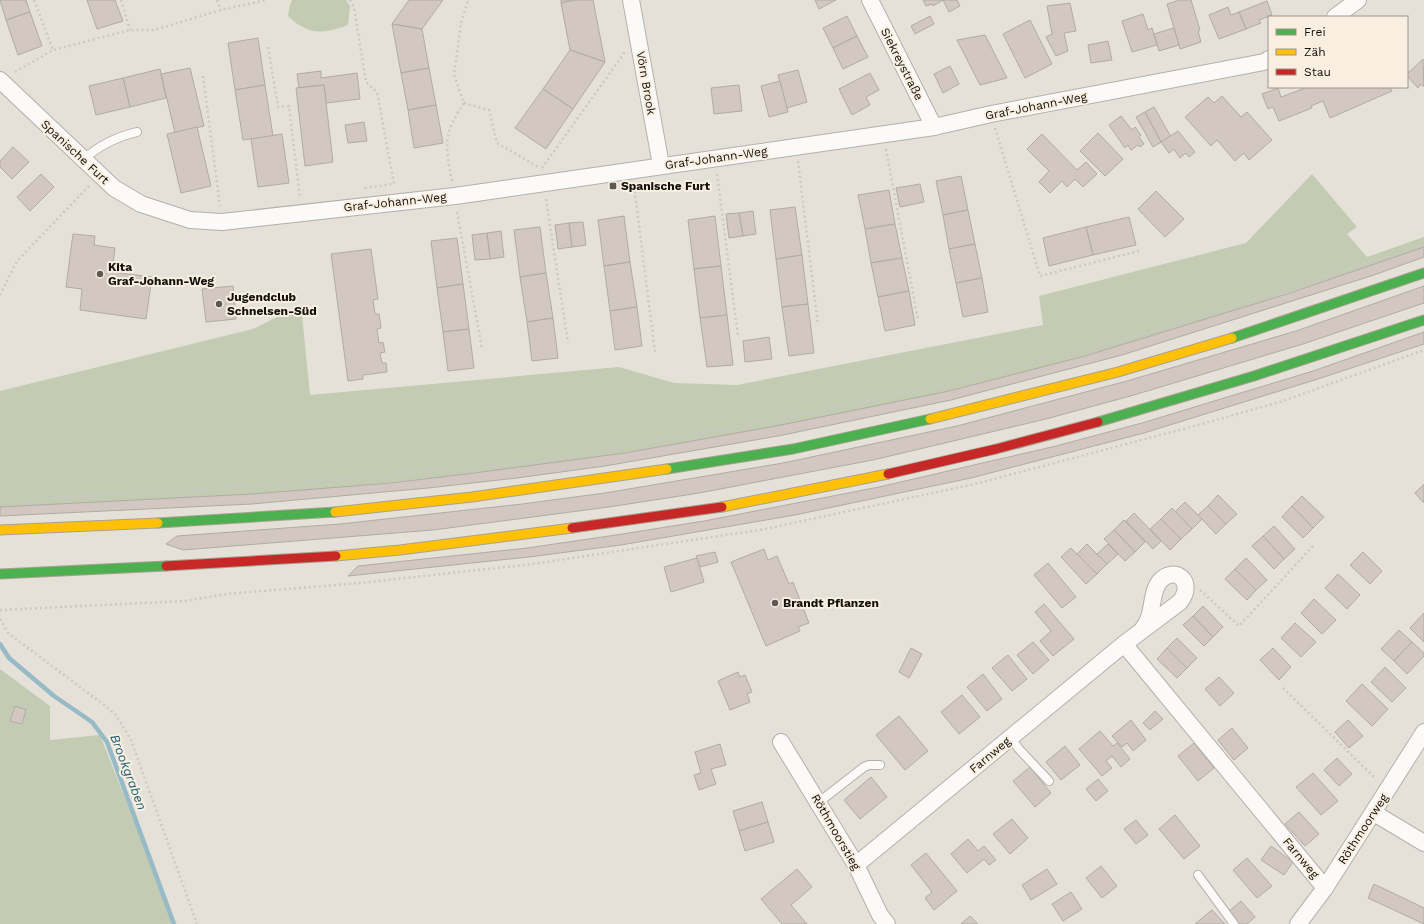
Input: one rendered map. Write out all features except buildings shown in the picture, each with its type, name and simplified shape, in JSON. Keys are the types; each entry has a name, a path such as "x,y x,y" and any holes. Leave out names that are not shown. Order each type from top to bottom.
{"highway":[{"path":"0,530 228,519 392,506 624,476 804,447 1083,382 1282,322 1424,273"},
{"path":"0,574 247,563 381,552 635,520 731,506 835,486 979,454 1102,422 1324,354 1424,320"}],"street":[{"name":"Vörn Brook","path":"631,0 661,165"},
{"name":"Siekreystraße","path":"870,0 934,128"},
{"path":"1336,16 1358,0"},
{"name":"Graf-Johann-Weg","path":"160,210 190,220 222,222 455,196 661,165 934,128 991,114 1264,62 1268,60"},
{"name":"Spanische Furt","path":"0,80 114,188 141,204 160,210"},
{"name":"Farnweg","path":"856,865 1124,644 1180,602 1186,594 1187,586 1182,578 1174,574 1165,576 1155,589 1149,619 1142,630"},
{"name":"Farnweg","path":"1124,644 1325,888"},
{"name":"Röthmoorweg","path":"1298,924 1325,888 1388,791 1424,732"},
{"name":"Röthmoorstieg","path":"780,742 819,802 856,865 880,915 887,924"},
{"path":"1374,813 1424,843"}],"lane":[{"path":"83,160 94,150 110,141 137,132"},
{"path":"1011,737 1018,748 1049,782"},
{"path":"819,802 864,767 869,765 880,765"},
{"path":"1198,875 1234,924"}],"path":[{"path":"34,0 53,50"},
{"path":"121,0 130,30"},
{"path":"217,0 220,10"},
{"path":"0,80 53,50 130,30 154,30 220,10 266,0"},
{"path":"350,0 354,7 366,82 377,92 394,184 365,188 368,206"},
{"path":"464,103 454,76 461,23 468,0"},
{"path":"268,47 278,108 289,106 302,212"},
{"path":"203,76 222,222"},
{"path":"464,103 489,110 497,143 541,169"},
{"path":"464,103 452,121 446,148 482,348"},
{"path":"991,114 1040,276 1139,251"},
{"path":"884,134 918,320"},
{"path":"796,146 818,325"},
{"path":"715,158 738,336"},
{"path":"632,170 655,352"},
{"path":"0,295 17,261 99,175"},
{"path":"0,501 275,485 535,462 759,423 917,391 1133,337 1381,259 1424,243"},
{"path":"0,484 9,487 19,500"},
{"path":"1187,586 1199,589 1239,626 1314,545"},
{"path":"0,610 25,608"},
{"path":"0,620 8,633 104,705 125,727 132,740 197,924"},
{"path":"1283,688 1388,791"}],"green space":[{"path":"292,0 346,0 350,6 348,25 324,31 310,30 303,27 288,16"},
{"path":"1312,174 1357,227 1347,234 1367,257 1424,237 1424,247 1188,325 1069,360 948,391 742,433 533,466 345,487 148,500 0,507 0,391 253,329 301,305 310,395 619,367 674,383 737,385 1043,325 1039,296 1246,243"},
{"path":"0,669 50,706 50,740 100,735 175,924 0,924"}],"waterway":[{"name":"Brookgraben","path":"0,644 9,658 54,696 92,722 107,742 174,924"}],"traffic: fast":[{"path":"1232,338 1424,273"},
{"path":"1098,422 1254,376 1424,320"},
{"path":"667,469 793,449 930,419"},
{"path":"158,523 335,512"},
{"path":"0,574 166,566"}],"traffic: slow":[{"path":"930,419 1118,372 1232,338"},
{"path":"335,512 472,497 667,469"},
{"path":"722,507 888,474"},
{"path":"0,530 158,523"},
{"path":"336,556 400,550 572,528"}],"traffic: jam":[{"path":"888,474 996,449 1098,422"},
{"path":"572,528 722,507"},
{"path":"166,566 336,556"}],"place":[{"name":"Spanische Furt","path":"613,186"},
{"name":"Kita Graf-Johann-Weg","path":"100,274"},
{"name":"Jugendclub Schnelsen-Süd","path":"219,304"},
{"name":"Brandt Pflanzen","path":"775,603"}]}
